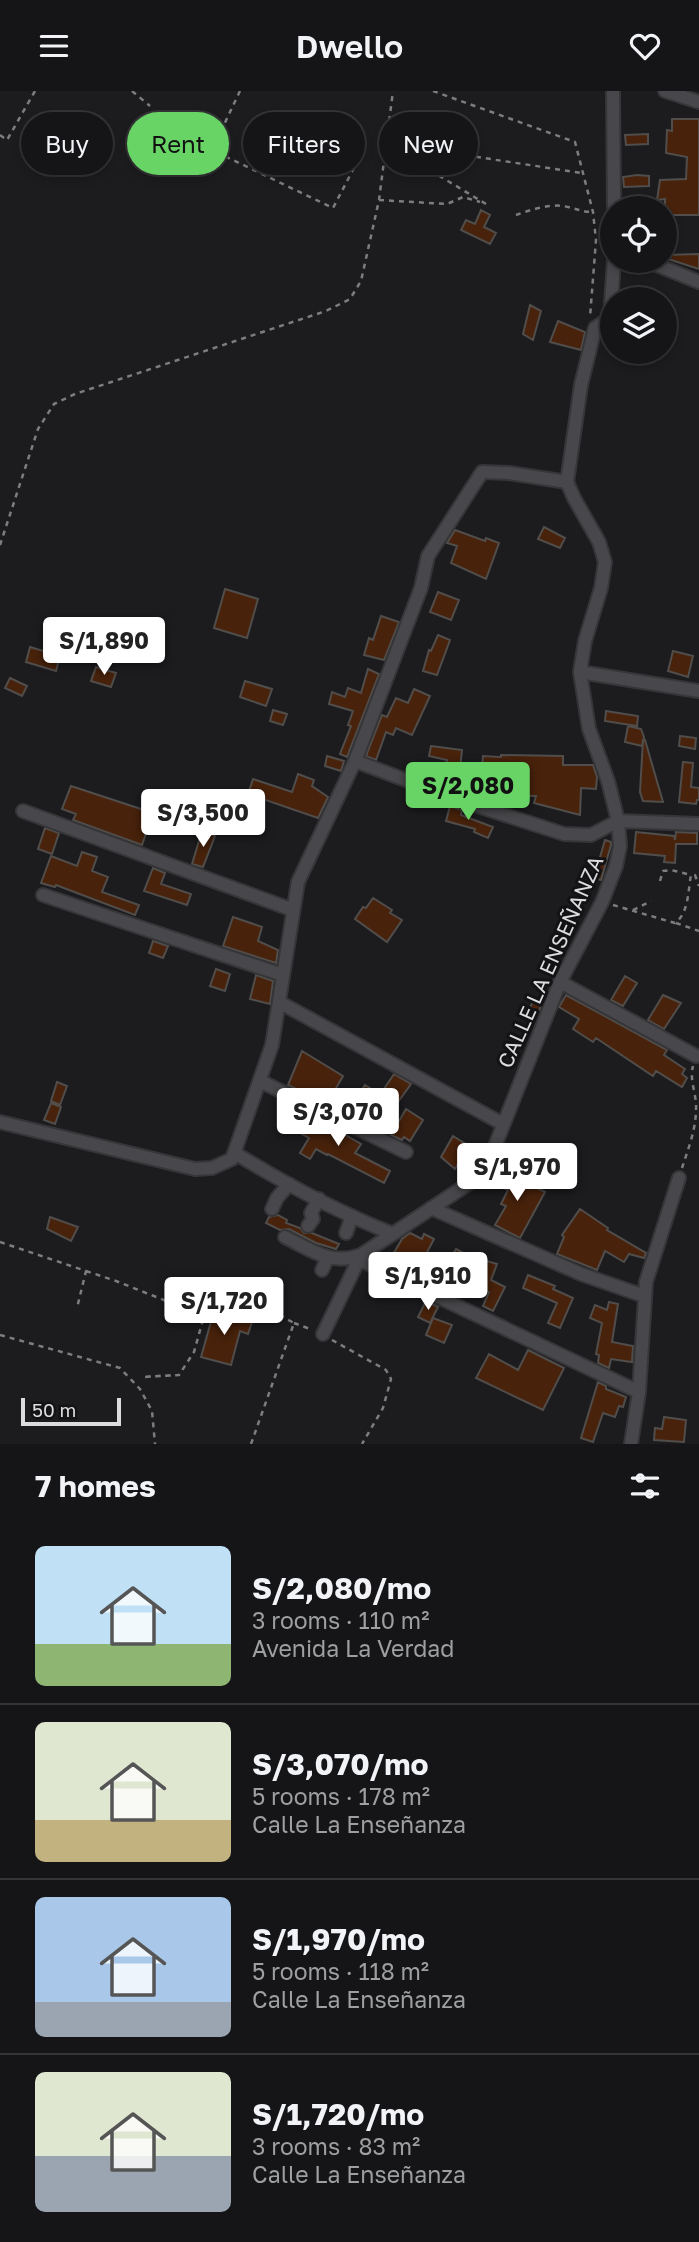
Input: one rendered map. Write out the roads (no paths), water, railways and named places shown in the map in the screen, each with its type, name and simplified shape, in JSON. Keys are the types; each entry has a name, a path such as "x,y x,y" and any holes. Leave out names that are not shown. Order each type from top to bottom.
{"street":[{"path":"613,91 614,196"},
{"path":"665,91 699,102"},
{"path":"0,1122 195,1169 212,1168 232,1159 272,1045 298,881 355,761 421,588 428,556 482,471 567,482 581,385 595,328 610,318 613,273"},
{"path":"677,273 699,282"},
{"name":"CALLE LA ENSEÑANZA","path":"360,1257 474,1180 493,1151 560,982 602,902 616,866 620,846 618,821 608,781 589,729 580,672 605,562 599,542 567,482"},
{"path":"580,672 699,691"},
{"path":"355,761 459,800 564,834 591,835 618,821 699,824"},
{"path":"23,811 293,910"},
{"path":"43,895 283,975"},
{"path":"560,982 695,1056"},
{"path":"279,1002 503,1124"},
{"path":"260,1081 406,1152"},
{"path":"235,1153 289,1184 393,1234"},
{"path":"631,1444 639,1392 646,1282 679,1178"},
{"path":"272,1209 289,1184"},
{"path":"308,1226 313,1219 311,1213 319,1199"},
{"path":"432,1208 581,1274 644,1296"},
{"path":"346,1233 352,1216"},
{"path":"285,1237 328,1257 347,1260 360,1257 639,1392"},
{"path":"322,1270 328,1257"},
{"path":"323,1334 360,1257"}]}
